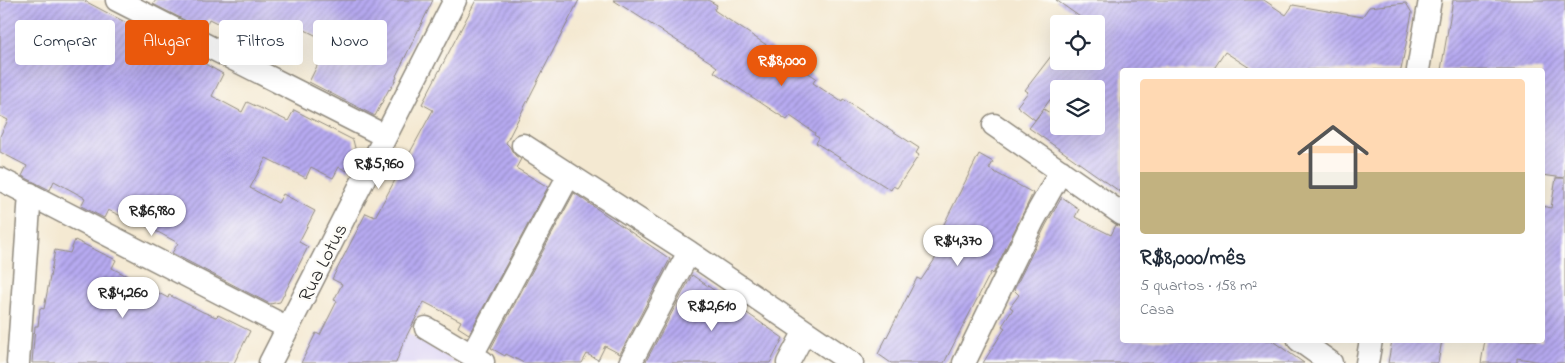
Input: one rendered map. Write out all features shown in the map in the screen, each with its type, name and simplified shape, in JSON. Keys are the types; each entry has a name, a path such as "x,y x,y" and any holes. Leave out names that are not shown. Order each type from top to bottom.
{"street":[{"path":"117,0 385,136"},
{"name":"Rua Lotus","path":"270,363 456,0"},
{"path":"1418,68 1430,0"},
{"path":"994,125 1120,213"},
{"path":"523,145 689,252 852,363"},
{"path":"964,363 1034,219 1062,171"},
{"path":"426,328 478,359 569,175"},
{"path":"0,179 288,328"},
{"path":"18,363 30,194"},
{"path":"630,363 689,252"},
{"path":"788,363 805,331"},
{"path":"1303,343 1331,363"},
{"path":"1368,363 1371,343"}],"shaded area":[{"path":"408,333 458,363 393,363"}],"building":[{"path":"0,0 83,0 125,22 125,65 207,65 223,74 212,96 242,112 247,102 288,121 294,110 353,140 356,152 347,171 339,167 333,178 311,167 306,178 266,158 250,188 278,203 283,194 315,211 299,242 308,247 280,302 270,304 172,253 178,243 132,218 130,220 108,210 104,218 81,206 85,198 54,181 50,190 22,176 27,166 0,152 0,136 8,120 0,116"},
{"path":"156,0 433,0 397,77 375,116 309,82 318,65 387,65 387,20 313,20 313,34 303,29 303,20 219,20 219,24 209,19 184,20 153,4"},
{"path":"476,0 579,0 506,143 516,156 521,159 516,168 548,187 469,334 458,327 461,321 424,302 403,343 396,363 301,363 316,333 320,335 337,301 334,300 342,284 332,279 366,213 375,217 433,110 422,104"},
{"path":"613,0 708,0 717,5 714,10 816,78 813,83 842,102 843,99 919,148 916,153 919,155 897,188 893,186 891,190 816,143 819,138 814,135 815,133 790,116 787,120 714,72 717,67 712,63"},
{"path":"1056,0 1264,0 1286,15 1293,5 1362,17 1369,7 1406,3 1412,13 1401,68 1250,68 1225,52 1214,68 1120,68 1120,192 1029,128 1044,109 1050,113 1050,135 1105,135 1105,80 1050,80 1050,100 1035,120 1017,106 1028,92 1025,90 1050,58 1050,70 1105,70 1105,15 1077,15"},
{"path":"1453,0 1565,0 1565,363 1548,363 1517,358 1517,363 1481,363 1484,343 1545,343 1545,207 1551,208 1556,178 1564,178 1545,175 1545,68 1441,68"},
{"path":"979,154 993,162 989,169 1033,193 993,274 991,272 944,363 891,363 878,354 917,278 921,280 939,253 932,248"},
{"path":"574,193 670,259 620,354 605,346 598,360 587,354 582,363 524,363 491,348"},
{"path":"1062,197 1079,209 1075,217 1111,235 1116,225 1120,226 1120,343 1275,343 1304,363 983,363 1005,328 1002,326 1013,309 1010,307 1019,295 1014,290"},
{"path":"75,240 116,260 112,268 168,298 169,295 203,312 216,317 218,315 250,331 234,363 32,363 35,326 38,326 40,308 44,309 55,250 70,253"},
{"path":"692,275 783,338 770,363 645,363"},
{"path":"1391,343 1441,343 1438,363 1388,363"}]}
